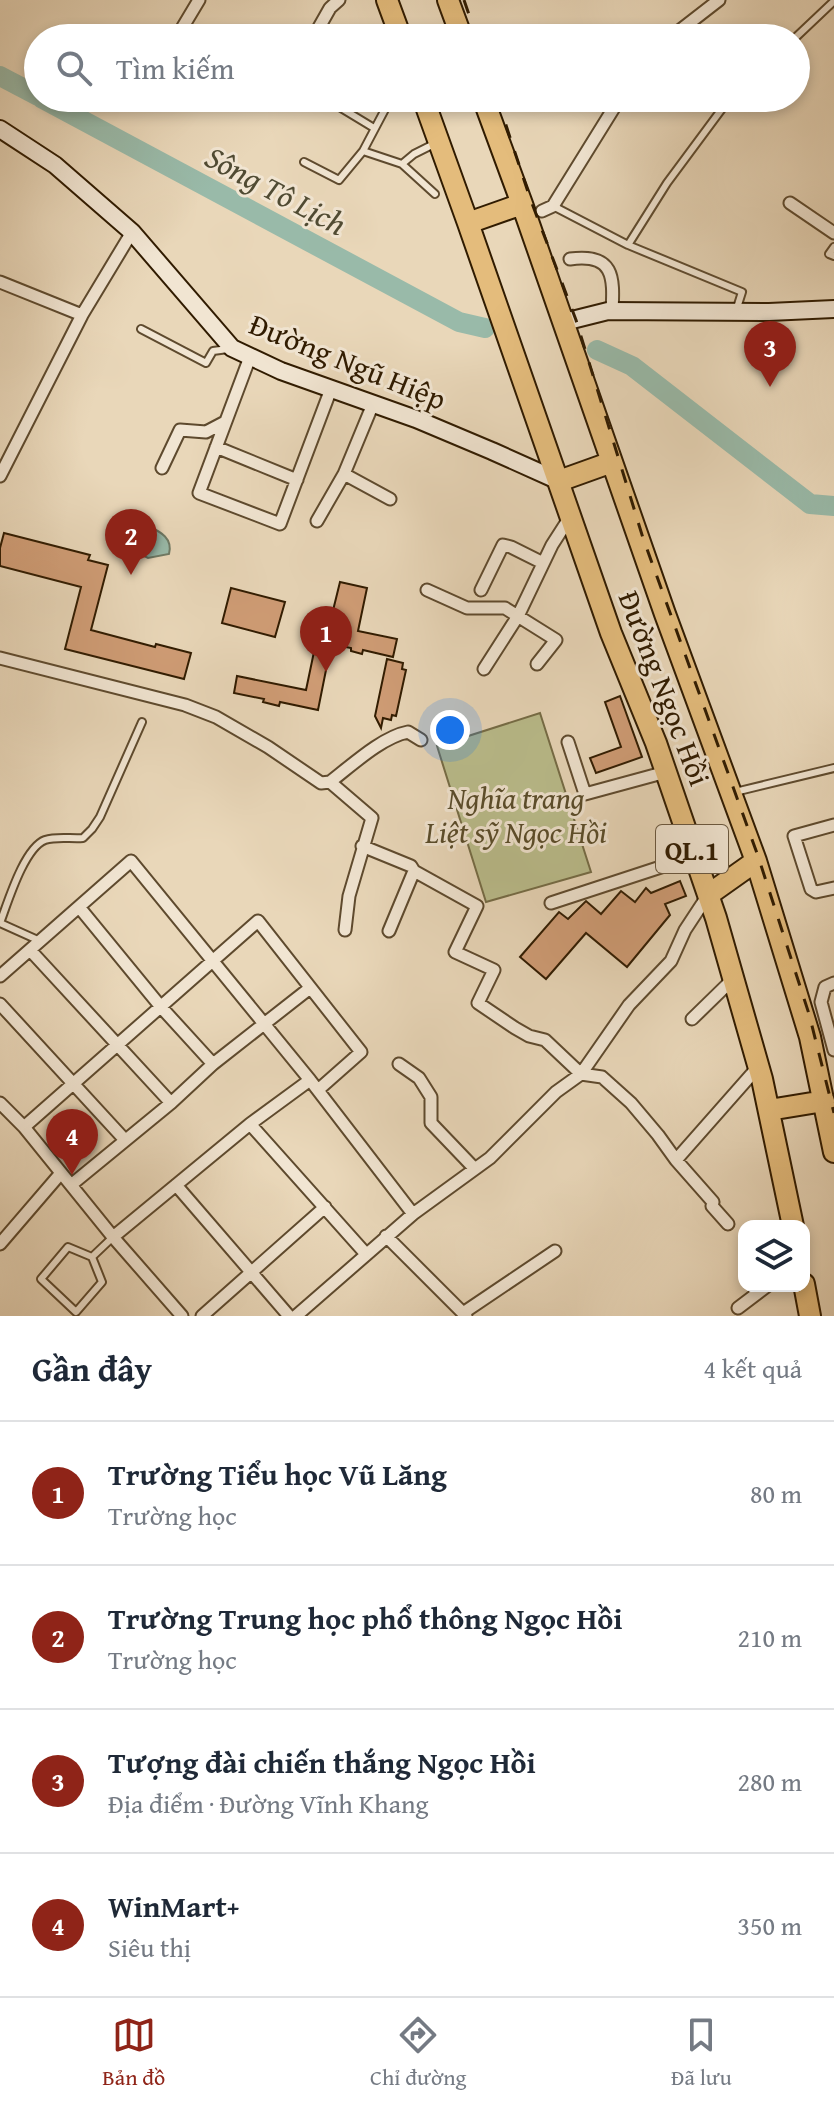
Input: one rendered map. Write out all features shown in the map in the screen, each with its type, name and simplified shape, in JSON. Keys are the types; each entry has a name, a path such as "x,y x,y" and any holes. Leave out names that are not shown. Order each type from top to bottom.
{"highway":[{"path":"387,0 396,24"},
{"path":"448,0 457,24"},
{"name":"QL.1","path":"428,112 468,223"},
{"name":"QL.1","path":"490,112 539,207 564,322"},
{"path":"468,223 539,207"},
{"name":"Đường Ngọc Hồi","path":"468,223 611,633 656,743 708,895 759,1067 792,1220"},
{"name":"Đường Ngọc Hồi","path":"564,322 665,614 756,861 829,1100 834,1152"},
{"path":"559,481 612,462"},
{"path":"708,895 756,861"},
{"path":"769,1110 829,1100"},
{"path":"806,1292 810,1316"}],"street":[{"path":"185,24 199,0"},
{"path":"319,0 334,4 322,24"},
{"path":"688,24 719,0"},
{"path":"539,207 610,112"},
{"name":"Đường Ngũ Hiệp","path":"0,129 55,165 132,232 232,348 281,371 416,419 559,481"},
{"path":"790,203 834,233"},
{"path":"0,476 82,315 132,232"},
{"path":"570,259 586,257 606,266 614,282 612,311"},
{"path":"0,282 82,315"},
{"path":"564,322 612,311 834,309"},
{"path":"250,357 199,493 280,524 331,389"},
{"path":"317,521 344,474 373,404"},
{"path":"162,468 180,430 206,432 225,422"},
{"path":"216,447 297,480"},
{"path":"344,474 390,499"},
{"path":"484,669 519,615 552,545 571,516"},
{"path":"481,590 503,545 543,563"},
{"path":"427,590 467,608 505,608 556,640 537,664"},
{"path":"0,658 185,705 216,717 321,783 330,782 385,741 401,733 408,732 421,740"},
{"path":"568,742 585,794 666,772"},
{"path":"330,782 372,818 349,896 345,930"},
{"path":"834,825 794,836 811,889 816,892 834,888"},
{"path":"362,846 411,866 414,871 477,906 455,952 494,970 478,1003 529,1036 545,1040 581,1074 602,1077 658,1135 728,1224"},
{"path":"551,903 694,854"},
{"path":"0,976 131,861 314,1085 413,1214"},
{"path":"389,931 414,871"},
{"path":"296,1316 413,1214 490,1158 556,1092 581,1074 629,1005 671,961 685,930 708,895"},
{"path":"79,907 161,1007 213,1064"},
{"path":"24,1127 258,921 361,1052 250,1124 113,1237"},
{"path":"30,950 171,1103"},
{"path":"692,1019 733,979"},
{"path":"834,983 825,987 821,996 834,1050"},
{"path":"71,1185 171,1103 213,1064 310,988"},
{"path":"0,1004 125,1140"},
{"path":"399,1064 419,1078 431,1097 431,1123 474,1168"},
{"path":"676,1160 759,1067"},
{"path":"0,1103 24,1127 178,1314"},
{"path":"250,1124 366,1254"},
{"path":"0,1244 61,1173"},
{"path":"176,1185 289,1316"},
{"path":"202,1316 325,1207"},
{"path":"386,1236 464,1315 555,1251"},
{"path":"738,1308 759,1292"}],"lane":[{"path":"810,24 834,1"},
{"path":"348,112 374,128"},
{"path":"304,162 339,180 363,151 383,112"},
{"path":"628,245 667,183 720,112"},
{"path":"402,164 414,154 439,143"},
{"path":"363,151 402,164 435,194"},
{"path":"539,207 742,292 735,312"},
{"path":"834,247 829,254 834,256"},
{"path":"141,329 206,363 213,351 232,348"},
{"path":"40,941 0,923 24,865 42,841 83,838 92,829 142,722"},
{"path":"731,792 834,768"},
{"path":"92,1257 113,1237"},
{"path":"68,1247 92,1257 102,1282 76,1312 41,1279 68,1247"}],"green space":[{"name":"Nghĩa trang Liệt sỹ Ngọc Hồi","path":"540,713 591,872 486,902 437,746"}],"shaded area":[{"path":"141,522 166,538 169,554 148,558 136,552 131,541 132,524"}],"building":[{"path":"4,533 90,555 88,560 108,565 91,630 191,653 184,679 65,649 81,587 0,566"},
{"path":"340,582 367,588 358,631 397,639 393,657 363,650 362,654 351,651 351,648 325,643"},
{"path":"231,588 285,602 275,637 222,623"},
{"path":"315,647 330,650 318,710 280,702 279,706 263,702 264,699 234,693 237,676 306,690"},
{"path":"387,659 403,663 402,669 406,670 396,716 392,715 391,720 383,718 381,728 375,716"},
{"path":"620,696 642,757 596,773 590,758 621,747 605,702"},
{"path":"680,881 686,896 665,904 670,915 627,967 586,933 546,979 520,957 559,912 568,919 586,901 601,914 621,891 635,902 646,888 651,893"}],"waterway":[{"name":"Sông Tô Lịch","path":"0,76 24,89"},
{"name":"Sông Tô Lịch","path":"67,112 459,322 485,328"},
{"name":"Sông Tô Lịch","path":"597,350 632,366 810,504 834,506"}],"railway":[{"path":"464,0 472,24"},
{"path":"502,112 576,320 643,538 758,856 809,1014 834,1113"}],"place":[{"name":"Tượng đài chiến thắng Ngọc Hồi","path":"770,387"},
{"name":"Trường Trung học phổ thông Ngọc Hồi","path":"131,575"},
{"name":"Trường Tiểu học Vũ Lăng","path":"326,672"},
{"name":"WinMart+","path":"72,1175"}]}
